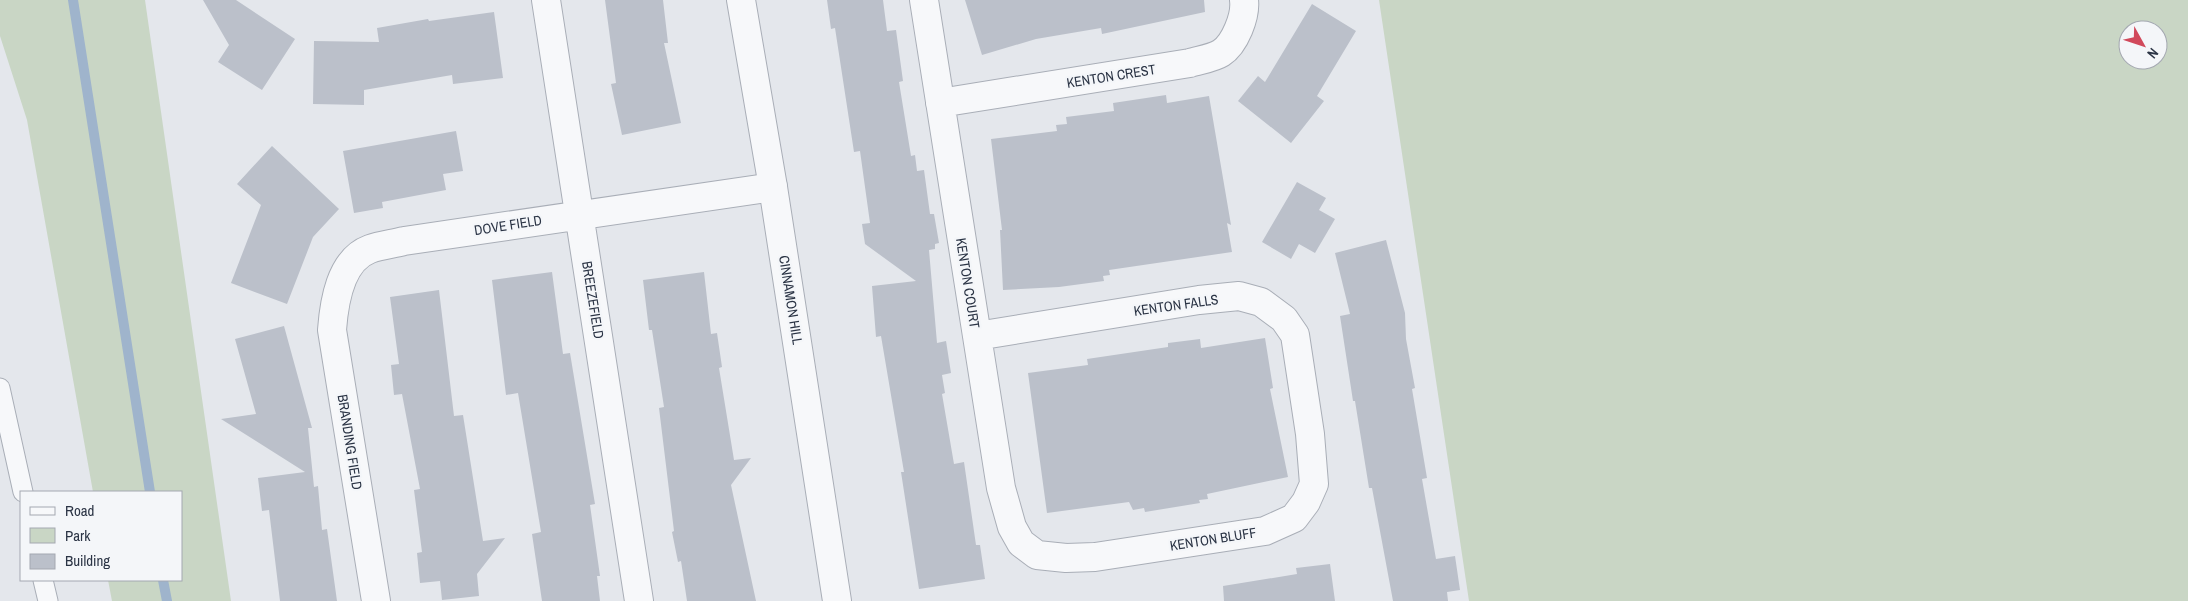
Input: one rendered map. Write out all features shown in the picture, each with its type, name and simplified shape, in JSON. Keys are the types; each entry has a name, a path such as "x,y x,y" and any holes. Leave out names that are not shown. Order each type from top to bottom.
{"street":[{"name":"BREEZEFIELD","path":"546,0 639,601"},
{"name":"CINNAMON HILL","path":"741,0 773,187 837,601"},
{"name":"KENTON COURT","path":"924,0 1001,488 1012,527 1021,543 1037,555"},
{"name":"KENTON CREST","path":"940,103 1190,63 1222,53 1240,28 1245,8 1244,0"},
{"name":"DOVE FIELD","path":"341,283 348,267 368,250 404,241 773,187"},
{"name":"BRANDING FIELD","path":"341,283 334,304 332,330 376,601"},
{"name":"KENTON FALLS","path":"977,336 1199,300 1239,296 1260,302 1284,318 1295,335 1305,401"},
{"name":"KENTON BLUFF","path":"1037,555 1066,558 1105,556 1265,531 1294,518 1306,502 1314,484 1305,401"}],"lane":[{"path":"0,388 24,491"},
{"path":"43,581 48,601"}],"green space":[{"path":"0,0 145,0 231,601 112,601 108,581 182,581 182,491 93,491 27,120 0,36"},
{"path":"1379,0 2188,0 2188,601 1469,601"}],"building":[{"path":"203,0 236,0 295,39 262,90 218,62 229,45"},
{"path":"605,0 663,0 668,43 664,43 681,123 622,135 611,84 616,83"},
{"path":"827,0 883,0 887,31 896,30 903,81 899,82 911,156 915,155 917,171 924,170 930,214 934,214 939,243 935,244 935,249 929,250 937,343 946,341 951,373 942,375 945,393 942,394 954,464 964,462 976,545 980,545 985,579 919,589 901,472 904,472 881,336 876,337 872,286 916,281 865,244 862,224 870,223 860,151 854,152 835,28 831,29"},
{"path":"965,0 1204,0 1205,12 1102,34 1101,28 1036,39 982,55"},
{"path":"1312,4 1356,31 1317,96 1324,101 1291,143 1238,101 1258,76 1265,82"},
{"path":"494,12 503,78 453,84 452,75 364,90 364,105 313,104 314,41 379,42 377,28 428,19 429,21"},
{"path":"1166,95 1167,103 1209,96 1231,225 1227,223 1232,252 1109,270 1110,275 1103,276 1104,281 1059,287 1003,290 1000,230 1002,230 991,139 1057,131 1056,125 1067,124 1066,117 1114,111 1113,103"},
{"path":"456,131 463,171 443,174 446,190 382,202 383,208 354,213 343,151"},
{"path":"272,146 339,209 313,237 287,304 231,283 261,205 237,184"},
{"path":"1297,182 1326,198 1319,210 1335,219 1315,253 1299,244 1291,259 1262,242"},
{"path":"1386,240 1405,313 1406,339 1415,388 1412,389 1427,478 1422,479 1436,559 1455,556 1460,590 1447,592 1448,601 1393,601 1372,488 1369,488 1355,401 1353,401 1340,316 1350,314 1335,253"},
{"path":"552,272 563,354 570,353 595,504 590,505 600,576 597,576 600,601 542,601 532,534 541,532 518,393 506,395 492,280"},
{"path":"704,272 711,334 717,333 722,367 719,368 734,460 751,458 731,485 756,601 687,601 681,561 678,562 672,532 674,531 659,408 664,407 652,330 649,330 643,280"},
{"path":"439,290 454,416 463,415 483,541 505,538 477,574 479,596 442,600 440,581 420,583 417,553 422,552 414,490 420,489 402,394 394,395 391,365 399,364 390,297"},
{"path":"284,326 312,428 308,428 314,487 318,486 322,530 327,529 337,601 280,601 269,510 262,511 258,478 305,472 221,419 256,414 235,339"},
{"path":"1265,338 1273,388 1270,389 1288,477 1207,494 1208,499 1199,500 1200,503 1145,512 1144,508 1133,510 1129,502 1047,513 1028,373 1088,365 1087,359 1168,347 1168,343 1200,339 1201,348"},
{"path":"1330,564 1335,601 1224,601 1223,586 1297,574 1296,568"}],"waterway":[{"path":"73,0 150,491"},
{"path":"163,581 167,601"}]}
